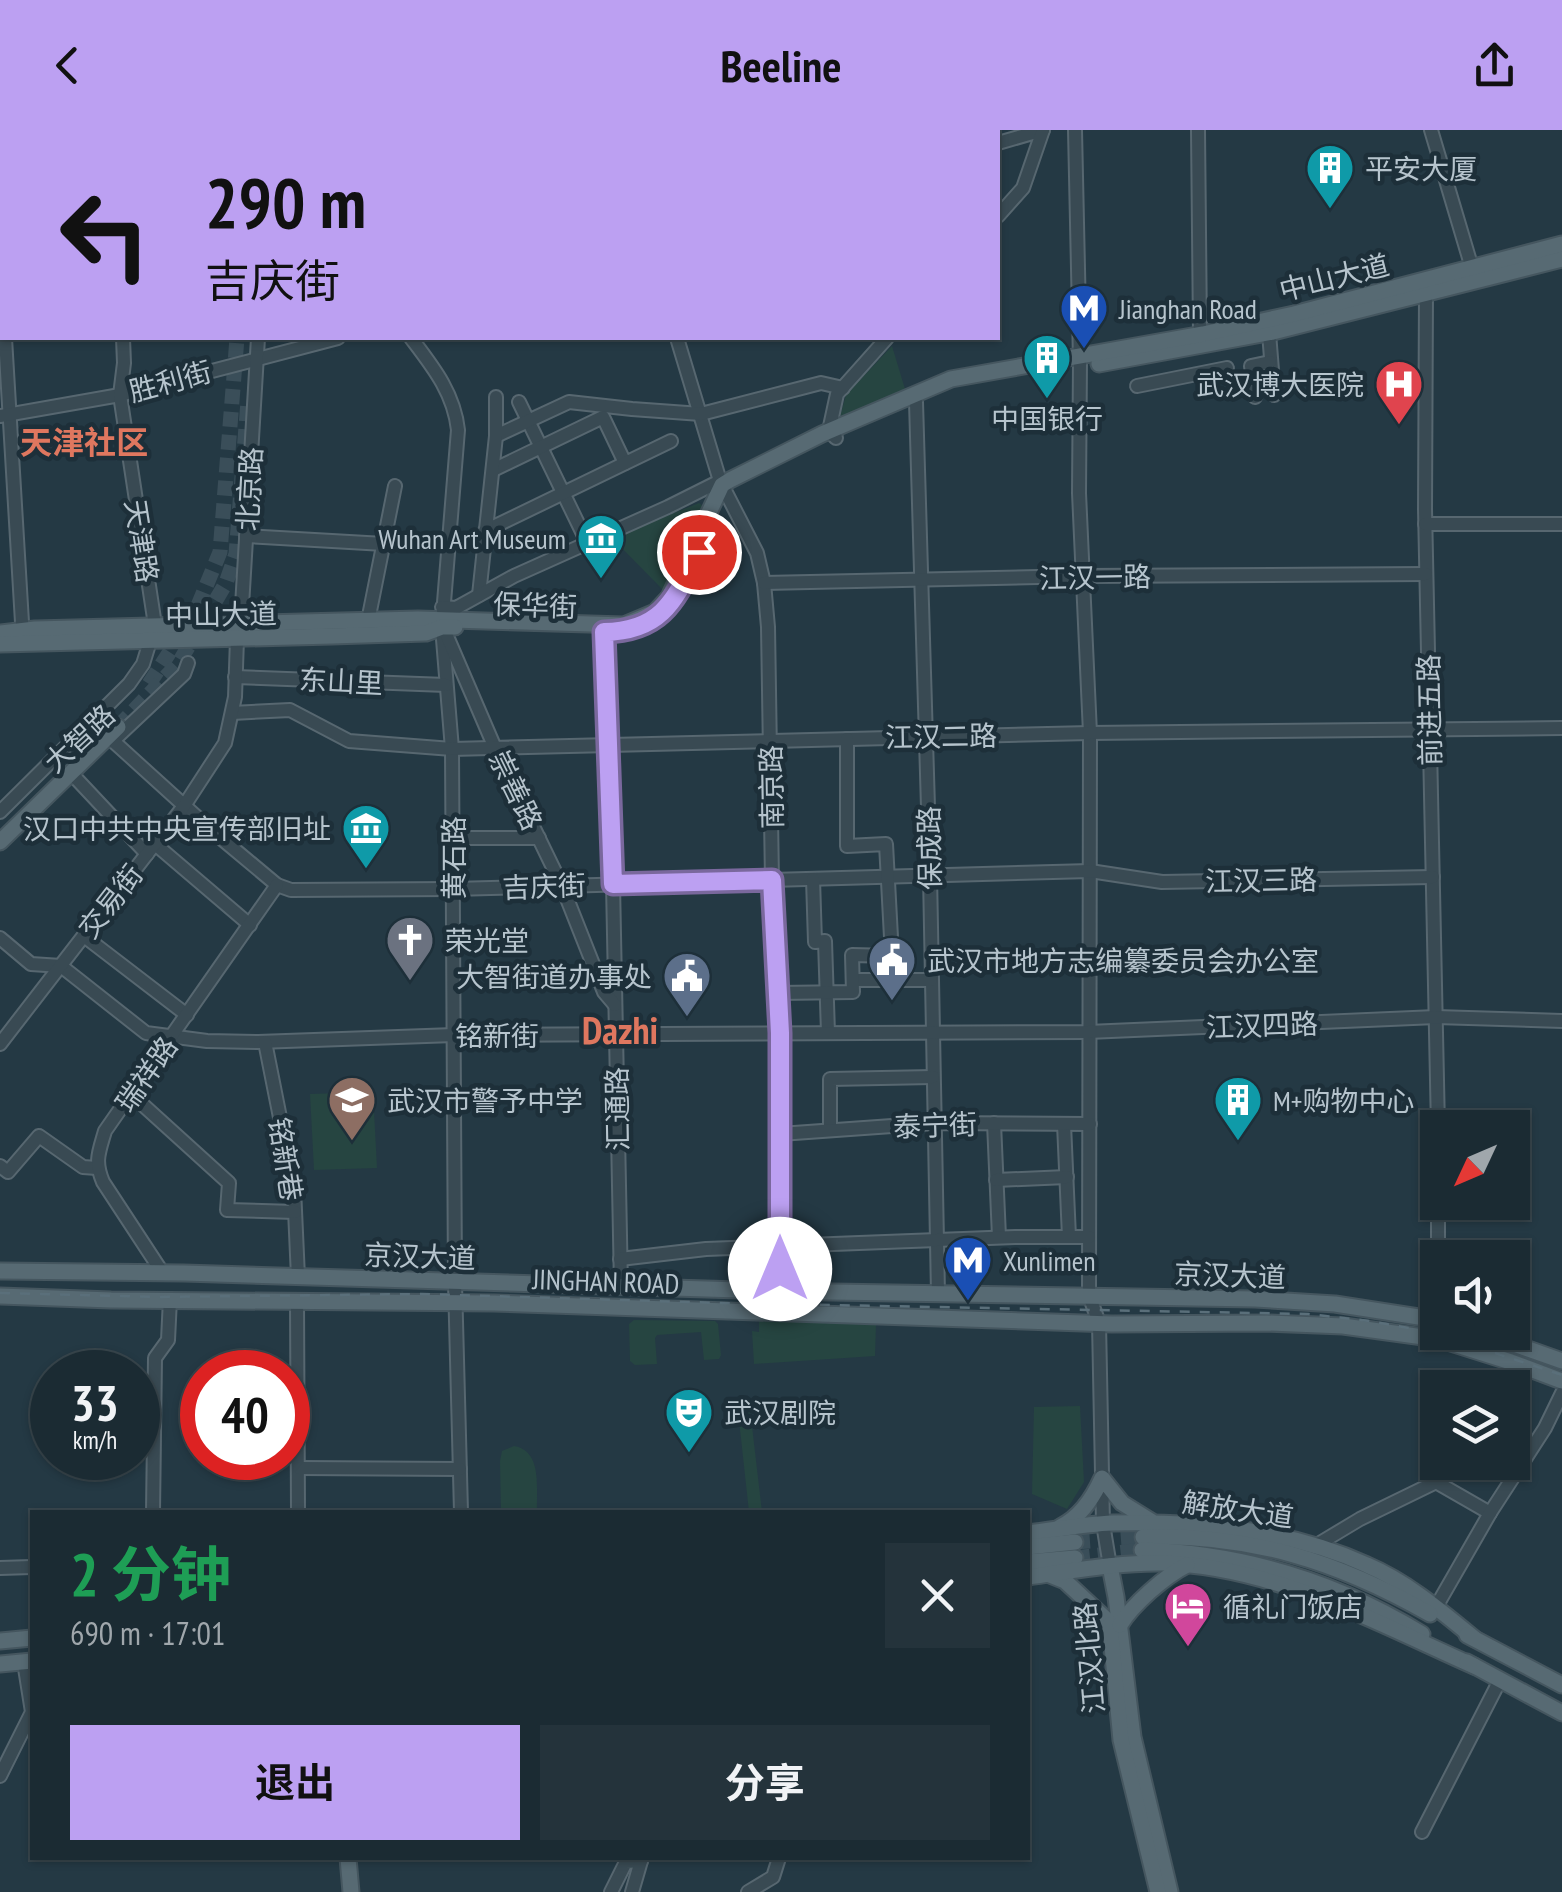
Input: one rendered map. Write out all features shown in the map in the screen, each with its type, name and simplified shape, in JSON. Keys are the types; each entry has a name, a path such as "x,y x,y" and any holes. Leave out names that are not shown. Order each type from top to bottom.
{"main road":[{"name":"中山大道","path":"1205,339 1562,244"},
{"name":"中山大道","path":"723,486 951,379 1205,339 1269,333 1562,259"},
{"name":"中山大道","path":"832,435 956,387 1080,361"},
{"name":"保华街","path":"442,618 624,625 655,612 669,597 723,486"},
{"name":"保华街","path":"442,618 604,632 641,627 659,617 674,601 723,486"},
{"name":"中山大道","path":"239,631 442,618"},
{"name":"中山大道","path":"0,633 426,633 442,618"},
{"name":"中山大道","path":"0,644 23,636"},
{"name":"大智路","path":"0,844 115,729"},
{"name":"大智路","path":"0,830 115,729"},
{"name":"京汉大道","path":"0,1271 162,1272 455,1283 1335,1304 1420,1317"},
{"name":"JINGHAN ROAD","path":"0,1296 457,1303 1099,1323 1267,1323 1420,1334"},
{"name":"JINGHAN ROAD","path":"1477,1350 1562,1381"},
{"path":"1530,1350 1562,1361"},
{"path":"1054,1530 1072,1521 1085,1507 1102,1478 1134,1512 1159,1524"},
{"name":"解放大道","path":"1030,1533 1103,1524 1256,1530 1368,1565 1405,1586 1474,1639"},
{"name":"解放大道","path":"1562,1685 1389,1590 1315,1560 1248,1544 1187,1536 1143,1544 1234,1559 1309,1578 1396,1618 1562,1713"},
{"path":"1030,1548 1075,1550 1030,1561"},
{"name":"解放大道","path":"1030,1576 1160,1563 1229,1570 1279,1582 1474,1666"},
{"path":"1046,1574 1064,1582 1114,1624 1189,1564"},
{"name":"江汉北路","path":"1110,1566 1121,1740 1158,1892"},
{"name":"江汉北路","path":"1114,1624 1133,1738 1170,1892"},
{"path":"0,1641 30,1638"},
{"path":"0,1664 28,1662"},
{"path":"348,1860 350,1892"}],"street":[{"path":"1000,214 1023,188 1043,130 1022,133"},
{"path":"1075,130 1080,493 1090,732 1088,1296 1099,1323 1103,1524 1110,1566"},
{"path":"1137,386 1220,369 1205,339 1199,132 1216,130"},
{"path":"1431,130 1472,268"},
{"name":"前进五路","path":"1426,292 1425,524 1438,1110"},
{"path":"1269,333 1274,395"},
{"path":"5,340 4,416 23,636"},
{"name":"天津路","path":"122,340 120,395 152,633"},
{"name":"北京路","path":"239,631 258,340"},
{"name":"胜利街","path":"4,416 120,395 330,340"},
{"name":"黄石路","path":"412,340 443,381 452,401 458,440 442,618 452,749 460,1510"},
{"name":"南京路","path":"678,340 723,486 757,553 764,583 780,1033 781,1312"},
{"path":"832,435 837,394 885,340"},
{"path":"1255,397 1251,366 1270,362"},
{"path":"496,436 569,402 701,414 821,383 843,388"},
{"path":"479,595 496,436 496,397"},
{"path":"519,402 586,542"},
{"name":"保成路","path":"916,402 938,1294"},
{"path":"492,470 603,416 625,464"},
{"path":"486,531 672,441"},
{"path":"368,621 396,486"},
{"name":"中山大道","path":"442,618 514,576 723,486"},
{"path":"1425,524 1562,524"},
{"path":"246,536 384,544"},
{"name":"江汉一路","path":"764,583 1426,574"},
{"name":"崇善路","path":"442,618 495,748 562,886 604,992 615,1006"},
{"name":"交易街","path":"0,1044 184,806 224,744 232,713 239,631"},
{"name":"汇通路","path":"604,632 621,1286"},
{"name":"大智路","path":"0,812 129,684 143,664 152,633"},
{"name":"大智路","path":"115,729 184,674 188,662"},
{"name":"东山里","path":"236,677 446,685"},
{"name":"江汉二路","path":"232,713 290,710 349,742 452,749 1090,732 1562,728"},
{"path":"115,729 184,806 277,885"},
{"path":"778,993 853,992 852,955 892,956 886,844 847,846 847,739"},
{"path":"73,775 151,849 250,925"},
{"path":"452,838 539,838"},
{"name":"江汉三路","path":"1090,870 1162,882 1433,877"},
{"name":"吉庆街","path":"277,885 291,890 453,889 1090,870"},
{"path":"813,879 815,942 825,942 828,1033"},
{"name":"瑞祥路","path":"97,1168 105,1131 277,885"},
{"path":"84,936 187,1015"},
{"name":"铭新街","path":"0,938 31,964 60,966 146,1033 207,1041 454,1034 1088,1032"},
{"path":"852,980 931,980"},
{"name":"江汉四路","path":"1088,1032 1436,1018 1562,1022"},
{"name":"铭新巷","path":"265,1042 294,1188 298,1277"},
{"path":"830,1130 830,1079 933,1077"},
{"path":"132,1095 229,1183 227,1210 295,1212"},
{"name":"泰宁街","path":"780,1134 934,1123 1090,1124"},
{"path":"994,1124 999,1237"},
{"path":"1064,1124 1069,1237"},
{"path":"4,1169 39,1136 83,1167 97,1168 162,1272"},
{"path":"996,1180 1067,1178"},
{"path":"620,1259 706,1249 1089,1237"},
{"path":"153,1510 155,1358 168,1340 170,1299"},
{"path":"297,1300 298,1350"},
{"path":"1436,1608 1490,1513 1545,1428 1562,1393"},
{"path":"310,1468 460,1469"},
{"path":"298,1510 299,1480"},
{"path":"1315,1546 1436,1482 1490,1513"},
{"path":"0,1568 30,1567"},
{"path":"28,1662 30,1687"},
{"path":"1422,1832 1500,1680"},
{"path":"0,1776 30,1716"},
{"path":"611,1892 626,1862 636,1860"},
{"path":"632,1892 641,1860"},
{"path":"748,1892 773,1877 778,1860"}],"green space":[{"path":"892,346 905,389 839,420 846,395"},
{"path":"699,503 709,511 666,593 612,538"},
{"path":"373,1092 377,1168 314,1170 310,1094"},
{"path":"634,1320 715,1321 721,1355 719,1359 704,1360 701,1332 657,1335 657,1364 635,1365 630,1361 629,1324"},
{"path":"759,1321 876,1324 875,1356 754,1364 752,1331 759,1332"},
{"path":"1080,1406 1084,1482 1067,1509 1032,1494 1034,1407"},
{"path":"750,1409 762,1510 749,1510 738,1411"},
{"path":"514,1446 530,1455 537,1482 537,1510 501,1510 502,1451"}],"tunnel":[{"path":"149,684 195,613 220,552 237,340"},
{"path":"118,727 178,664 226,583 236,554 248,401"},
{"path":"1075,1542 1143,1537"},
{"path":"1075,1558 1142,1550"}],"railway":[{"path":"0,1293 156,1297 422,1294 1308,1314 1431,1332 1562,1375"}],"place":[{"name":"平安大厦","path":"1330,210"},
{"name":"Jianghan Road","path":"1084,350"},
{"name":"中国银行","path":"1047,400"},
{"name":"武汉博大医院","path":"1399,426"},
{"name":"Wuhan Art Museum","path":"601,580"},
{"name":"汉口中共中央宣传部旧址","path":"366,870"},
{"name":"荣光堂","path":"410,982"},
{"name":"武汉市地方志编纂委员会办公室","path":"892,1002"},
{"name":"大智街道办事处","path":"687,1018"},
{"name":"武汉市警予中学","path":"352,1142"},
{"name":"M+购物中心","path":"1238,1142"},
{"name":"Xunlimen","path":"968,1302"},
{"name":"武汉剧院","path":"689,1454"},
{"name":"循礼门饭店","path":"1188,1648"}],"district":[{"name":"天津社区","path":"84,442"},
{"name":"Dazhi","path":"620,1029"}],"route":[{"path":"699,552 674,601 659,617 629,631 604,632 613,884 772,880 780,1033 780,1269"}]}
